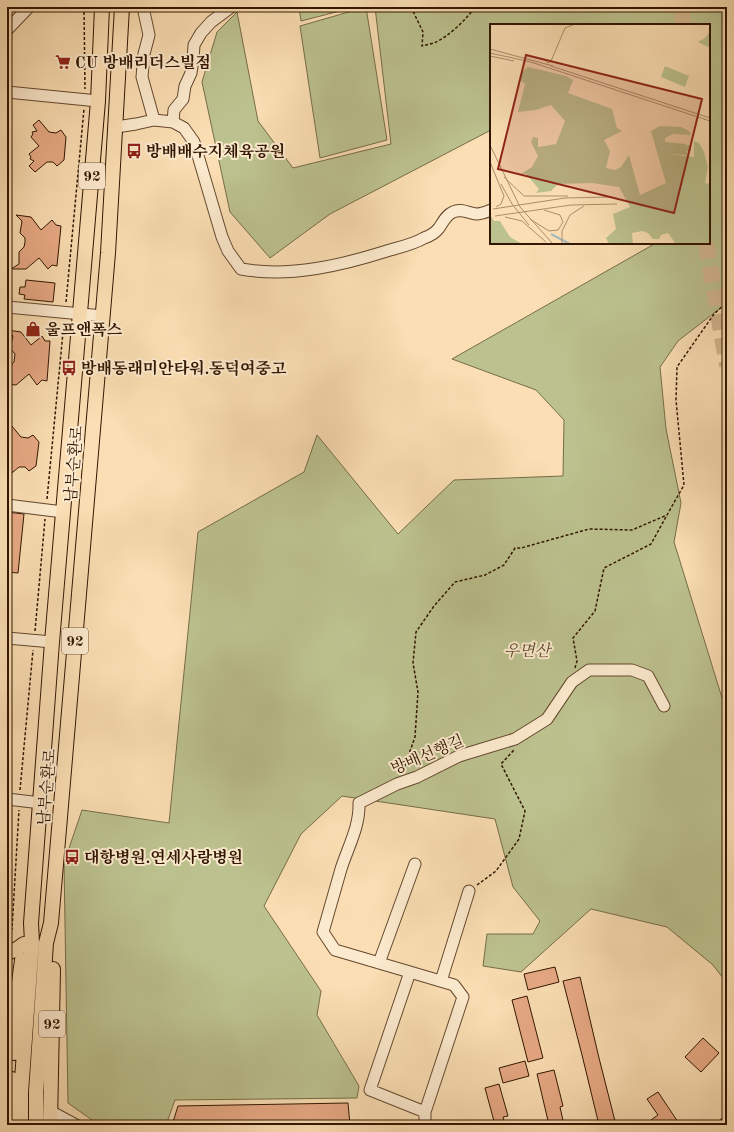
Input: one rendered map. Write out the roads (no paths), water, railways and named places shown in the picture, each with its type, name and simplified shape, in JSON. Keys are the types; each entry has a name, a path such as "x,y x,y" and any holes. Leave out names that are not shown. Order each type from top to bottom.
{"main road":[{"name":"남부순환로","path":"22,1125 21,1101 32,942 31,923 52,642 77,358 85,250 92,100 102,7"},
{"name":"남부순환로","path":"36,1125 36,1101 46,943 51,923 108,253 122,7"},
{"path":"85,250 90,261 97,264 108,253"},
{"path":"77,358 85,350 92,348 99,359"},
{"name":"남부순환로","path":"12,1125 11,1102 17,997 24,944 31,923"},
{"name":"남부순환로","path":"50,1118 54,950 51,923"},
{"path":"7,953 24,944"},
{"path":"7,980 13,987 17,997"}],"street":[{"path":"7,30 29,7"},
{"path":"143,7 149,35 144,54 142,77 154,120"},
{"path":"173,122 174,110 183,99 185,86 191,73 194,45 201,33 211,22 231,7"},
{"path":"7,92 92,100"},
{"path":"116,127 154,120 173,122 184,128 194,142 222,237 228,251 241,269 257,272 289,271 312,269 358,261 422,240 438,229 452,212 458,210 481,214 490,210"},
{"path":"7,307 103,316"},
{"path":"7,505 63,512"},
{"path":"7,638 52,642"},
{"name":"방배선행길","path":"425,1125 425,1112 462,997 454,985 335,950 324,932 342,868 352,841 360,811 359,803 459,756 515,739 547,719 572,682 589,670 632,670 648,676 664,706"},
{"path":"7,799 41,803"},
{"path":"379,963 415,864"},
{"path":"441,981 469,891"},
{"path":"410,972 370,1090 425,1112"},
{"name":"남부순환로","path":"50,1118 76,1125"}],"tunnel":[{"path":"682,7 683,24"},
{"path":"706,244 727,366"}],"place":[{"name":"CU 방배리더스빌점","path":"63,62"},
{"name":"방배배수지체육공원","path":"134,151"},
{"name":"울프앤폭스","path":"33,329"},
{"name":"방배동래미안타워.동덕여중고","path":"69,368"},
{"name":"대항병원.연세사랑병원","path":"72,857"}],"park label":[{"name":"우면산","path":"527,650"}]}
